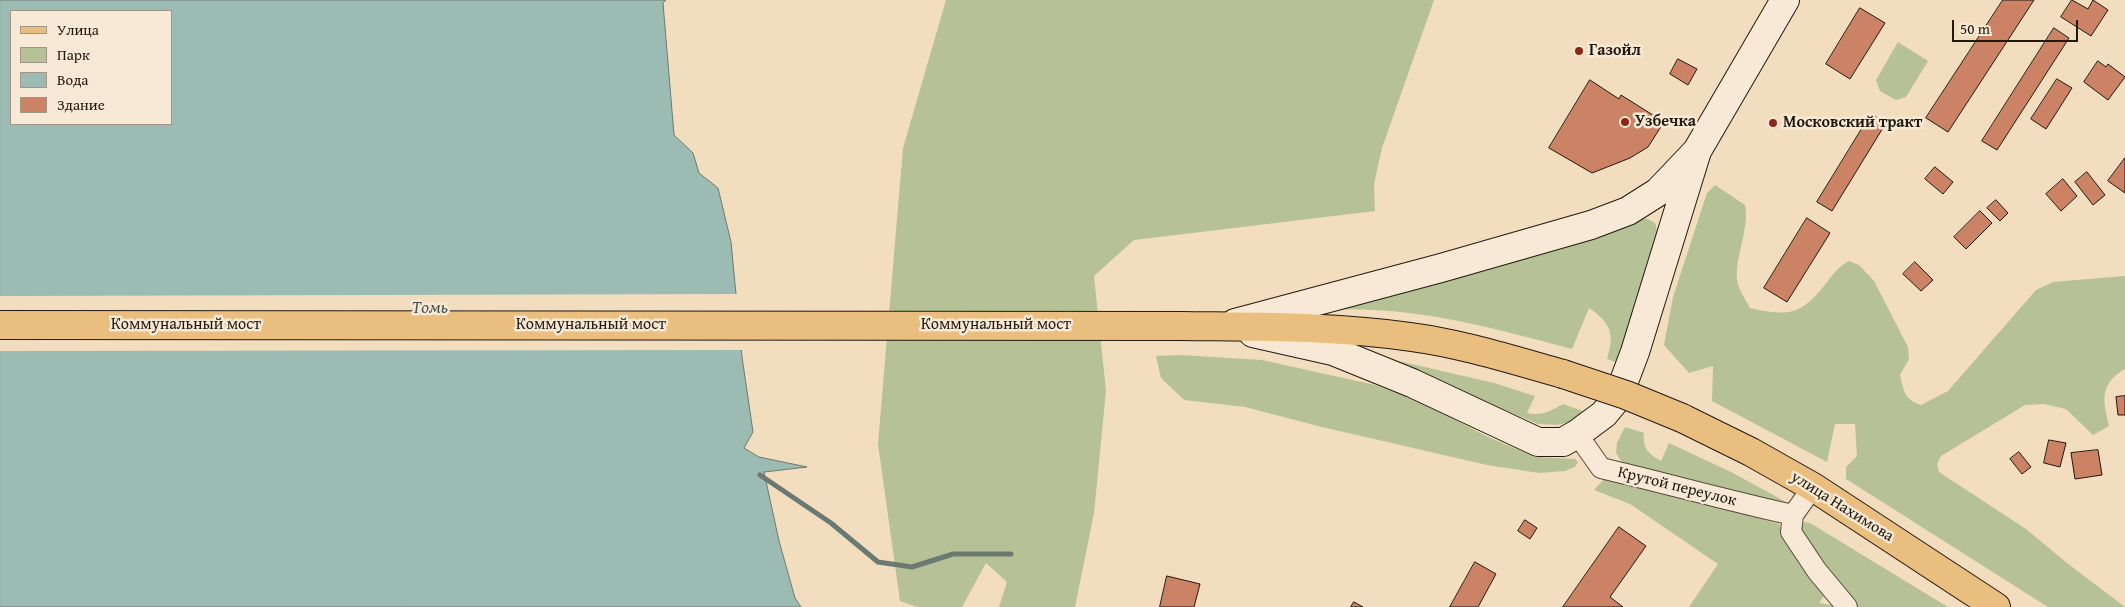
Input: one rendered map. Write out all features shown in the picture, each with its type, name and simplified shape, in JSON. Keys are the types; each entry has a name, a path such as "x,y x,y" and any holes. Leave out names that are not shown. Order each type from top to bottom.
{"main road":[{"path":"1219,326 1333,351 1412,384 1538,442 1562,442 1577,434 1604,414 1618,397 1635,352 1697,151 1785,0"},
{"path":"1219,326 1314,303 1591,225 1628,211 1658,192 1697,151"},
{"name":"Коммунальный мост","path":"0,325 1219,326 1310,328 1411,337 1472,348 1563,374"},
{"name":"улица Нахимова","path":"1563,374 1626,395 1682,418 1751,452 1813,487 1996,607"}],"street":[{"name":"Крутой переулок","path":"1577,434 1600,468 1674,484 1725,500 1794,515"},
{"path":"1813,487 1794,515 1791,532 1817,571 1847,607"}],"green space":[{"path":"946,0 1434,0 1382,148 1374,184 1375,211 1134,240 1094,276 1106,391 1094,513 1075,607 999,607 1007,582 986,563 962,607 917,607 900,601 878,444 903,148"},
{"path":"1898,42 1928,61 1906,97 1896,100 1880,91 1876,80"},
{"path":"1715,185 1745,205 1746,222 1738,261 1737,280 1740,291 1750,308 1775,312 1794,311 1810,301 1842,265 1849,261 1859,265 1874,281 1908,347 1909,359 1900,375 1908,397 1921,405 1948,391 2036,290 2053,282 2125,276 2125,369 2111,381 2105,393 2105,408 2109,426 2093,435 2066,409 2044,404 2025,405 1941,456 1937,464 1939,472 2026,529 2125,607 2048,607 1846,479 1846,467 1857,456 1855,424 1835,424 1827,462 1712,401 1713,366 1689,373 1664,345 1673,297 1707,193"},
{"path":"1636,218 1648,219 1655,223 1657,230 1618,363 1607,359 1611,343 1609,330 1602,319 1589,308 1572,349 1511,333 1420,314 1357,309 1325,310"},
{"path":"1181,355 1262,360 1375,385 1426,404 1486,436 1535,457 1575,459 1578,462 1575,467 1565,471 1539,473 1487,465 1322,427 1245,407 1184,400 1161,378 1156,356"},
{"path":"1390,359 1494,383 1535,396 1527,413 1537,414 1546,412 1563,404 1585,412 1574,421 1557,425 1538,424"},
{"path":"1625,427 1644,433 1644,442 1647,450 1661,461 1669,443 1731,472 1786,502 1734,492 1621,461 1616,453 1617,443"},
{"path":"1607,476 1779,524 1788,543 1803,522 1810,523 1948,607 1857,607 1834,581 1819,603 1842,607 1689,607 1718,564 1630,504 1594,490"}],"water":[{"name":"Томь","path":"0,0 666,0 663,3 674,135 693,153 699,173 718,188 731,242 742,357 753,432 744,448 759,457 807,467 764,472 779,541 795,598 801,607 0,607"}],"pier":[{"path":"738,294 743,350 0,351 0,296"}],"building":[{"path":"2003,0 2034,0 1948,132 1926,118"},
{"path":"2072,0 2088,9 2093,0 2108,10 2091,36 2061,17"},
{"path":"1860,8 1885,23 1850,79 1826,64"},
{"path":"2054,28 2069,38 1997,150 1982,141"},
{"path":"1678,59 1697,69 1688,85 1670,74"},
{"path":"2098,61 2106,67 2108,64 2125,77 2108,100 2084,82"},
{"path":"2057,79 2072,88 2046,129 2031,119"},
{"path":"1590,80 1619,99 1621,95 1664,122 1648,147 1630,158 1592,173 1549,148"},
{"path":"1871,114 1886,123 1832,211 1817,202"},
{"path":"2125,158 2125,193 2108,181"},
{"path":"1935,167 1953,182 1943,194 1925,179"},
{"path":"2087,172 2105,195 2093,205 2075,182"},
{"path":"2063,179 2077,196 2061,211 2046,194"},
{"path":"1996,200 2008,213 2000,221 1987,208"},
{"path":"1980,211 1992,223 1966,249 1954,237"},
{"path":"1807,218 1830,233 1787,302 1764,288"},
{"path":"1915,262 1933,280 1921,291 1903,274"},
{"path":"2125,396 2125,415 2118,415 2116,397"},
{"path":"2049,440 2066,443 2060,467 2044,463"},
{"path":"2098,450 2102,475 2075,479 2071,453"},
{"path":"2019,452 2031,467 2022,474 2010,459"},
{"path":"1525,520 1537,528 1530,539 1518,531"},
{"path":"1619,527 1646,546 1610,597 1623,607 1563,607"},
{"path":"1475,562 1496,574 1478,607 1450,607"},
{"path":"1167,576 1200,584 1194,607 1160,607"},
{"path":"1354,602 1363,607 1351,607"}],"waterway":[{"path":"760,475 831,523 878,562 912,567 953,554 1011,554"}],"place":[{"name":"Газойл","path":"1579,51"},
{"name":"Узбечка","path":"1625,122"},
{"name":"Московский тракт","path":"1773,123"}]}
